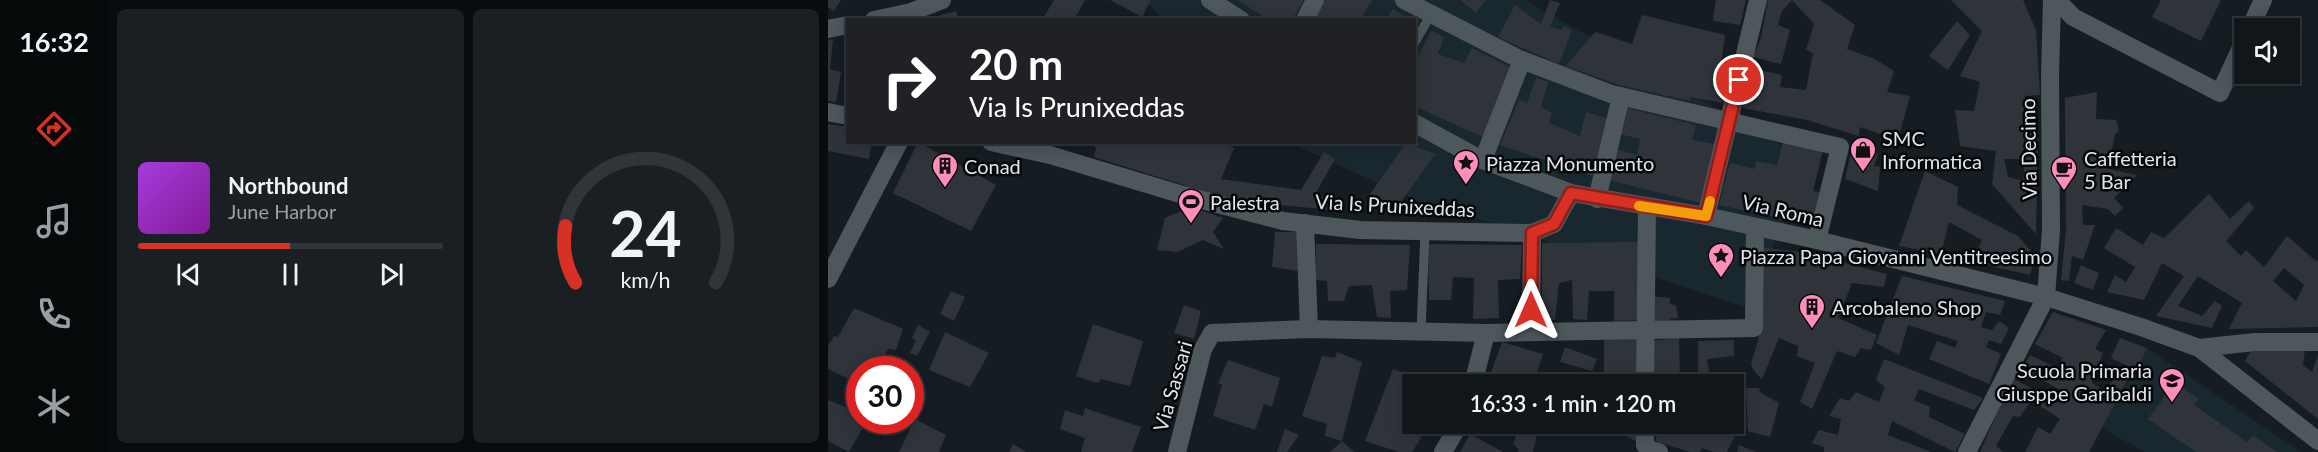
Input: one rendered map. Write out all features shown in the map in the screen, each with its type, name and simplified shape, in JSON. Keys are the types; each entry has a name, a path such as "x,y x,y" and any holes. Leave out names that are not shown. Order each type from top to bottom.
{"street":[{"path":"883,18 911,12 942,0"},
{"path":"1210,0 1238,18"},
{"path":"1306,18 1315,0"},
{"path":"1404,0 1522,60 1621,96 1840,147 1817,240"},
{"path":"1706,216 1758,0"},
{"name":"Via Decimo","path":"2046,297 2051,230 2052,0"},
{"path":"2057,0 2073,17 2220,93 2234,63"},
{"path":"2255,18 2264,0"},
{"path":"828,29 846,25"},
{"path":"1483,160 1522,60"},
{"path":"1597,199 1621,96"},
{"path":"828,112 846,116"},
{"name":"Via Roma","path":"1416,124 1483,160 1571,193 1706,216 1817,240 2046,297 2199,348"},
{"path":"828,279 898,144"},
{"name":"Via Is Prunixeddas","path":"1000,144 1050,155 1183,195 1283,221 1360,230 1532,233"},
{"path":"1531,332 1532,233 1554,224 1571,193"},
{"path":"1644,374 1647,207"},
{"path":"1305,223 1309,329 1486,333 1754,328 1755,227"},
{"path":"1968,452 2046,297"},
{"name":"Via Sassari","path":"1177,452 1203,349 1212,333 1309,329"},
{"path":"1476,374 1486,333"},
{"path":"2199,348 2255,342 2318,342"},
{"path":"2199,348 2318,441"},
{"path":"1443,452 1454,434"},
{"path":"1645,434 1645,445 1659,452"}],"lane":[{"path":"1416,40 1431,14"},
{"path":"1420,332 1425,231"}],"shaded area":[{"path":"1145,0 1525,0 1812,163 1745,307 1439,206 1426,205 1292,144 1416,144 1416,18 1161,18"},
{"name":"Scuola Primaria Giusppe Garibaldi","path":"2147,348 2301,452 2145,452 2101,428"}],"building":[{"path":"828,0 841,0 834,11 828,7"},
{"path":"1054,0 1085,0 1075,18 1043,18"},
{"path":"1110,0 1151,0 1142,17"},
{"path":"1237,0 1304,0 1293,18 1266,18"},
{"path":"1325,0 1372,0 1361,18 1314,18"},
{"path":"1460,0 1486,0 1476,13"},
{"path":"1550,0 1560,3 1550,27 1572,30 1559,64 1498,37 1515,5 1541,24"},
{"path":"1716,0 1746,0 1740,25 1713,21"},
{"path":"1768,0 1792,0 1782,11 1778,25 1790,30 1781,64 1753,57 1761,38"},
{"path":"1792,0 1820,0 1855,25 1847,49 1875,59 1894,71 1887,92 1910,96 1898,140 1860,127 1859,136 1807,120 1743,108 1750,68 1782,75 1780,87 1806,90 1813,53 1806,50 1814,24"},
{"path":"1951,0 2023,0 2036,30 2040,95 2025,96 2022,129 2038,131 2036,234 1992,184 1996,151 1960,146 1955,110 1974,111 1980,82 1960,76 1982,31","holes":["2004,159 2025,159 2023,181 2008,177"]},
{"path":"2161,0 2221,0 2201,41 2152,17"},
{"path":"1393,9 1408,18 1387,18"},
{"path":"956,11 958,18 930,18"},
{"path":"1642,15 1725,35 1721,64 1732,70 1723,103 1691,97 1690,101 1619,85 1566,66 1595,32 1632,44"},
{"path":"1957,21 1970,35 1948,70 1929,56"},
{"path":"1431,31 1444,37 1438,54 1464,63 1472,48 1512,68 1485,138 1416,107 1416,61"},
{"path":"833,39 830,69 841,72 836,102 828,101 828,40"},
{"path":"1536,78 1548,82 1541,107 1552,113 1549,123 1580,136 1586,112 1609,119 1592,176 1500,145 1519,100 1527,103"},
{"path":"2097,92 2096,119 2116,120 2119,131 2115,134 2108,169 2137,175 2114,198 2123,208 2115,216 2108,209 2082,205 2083,225 2095,225 2083,260 2072,256 2069,281 2061,280 2066,230 2065,98"},
{"path":"1627,108 1696,125 1692,140 1714,144 1701,203 1608,180 1615,149 1637,155 1640,139 1620,134"},
{"path":"828,124 846,127 846,144 872,144 869,159 828,151"},
{"path":"1783,142 1823,150 1813,191 1820,192 1812,225 1719,205 1730,163 1755,169 1756,161 1777,165"},
{"name":"Conad","path":"917,144 922,144 996,185 971,231 893,193"},
{"path":"1091,144 1225,144 1234,148 1221,179 1301,190 1324,152 1335,159 1314,196 1334,198 1332,210 1248,202 1212,194 1094,157 1096,148"},
{"path":"1405,144 1435,154 1394,212 1368,197"},
{"name":"SMC Informatica","path":"1852,147 1878,154 1874,166 1880,167 1878,191 1845,179"},
{"path":"1925,171 1958,187 1957,205 2018,236 2035,256 2030,275 1973,262 1982,240 1949,222 1941,254 1899,246"},
{"path":"2209,194 2230,219 2249,201 2254,208 2226,241 2241,256 2246,250 2264,267 2287,236 2316,261 2318,260 2318,327 2229,329 2242,303 2198,276 2178,306 2202,316 2215,301 2222,306 2212,328 2156,316 2184,276 2162,263 2144,300 2107,292 2115,275 2126,282 2135,267 2104,248 2116,228 2143,245 2151,232 2164,238","holes":["2284,268 2304,285 2296,301 2273,281"]},
{"path":"1426,205 1439,206 1439,216 1424,216"},
{"name":"Palestra","path":"1191,207 1223,218 1213,232 1224,249 1203,240 1177,252 1157,250 1165,218"},
{"path":"1275,232 1297,232 1299,271 1272,267"},
{"path":"1641,242 1639,320 1614,321 1614,291 1589,291 1587,320 1573,319 1572,280 1559,283 1555,320 1542,320 1542,243"},
{"path":"1316,244 1410,245 1407,290 1390,291 1391,318 1377,317 1372,285 1349,286 1344,301 1328,301 1327,281 1316,280"},
{"path":"1428,244 1522,245 1520,279 1498,280 1499,318 1473,319 1474,278 1453,277 1451,300 1429,300"},
{"name":"Arcobaleno Shop","path":"1760,247 1801,252 1887,274 1884,287 1852,283 1838,318 1877,335 1871,350 1861,348 1855,357 1837,351 1812,409 1800,402 1815,363 1797,356 1798,346 1779,338 1762,379 1754,371 1751,363 1760,325"},
{"path":"2081,265 2099,273 2093,290 2074,283"},
{"path":"1902,276 2005,301 2000,315 1986,312 1981,327 1992,330 1999,321 2009,328 2001,344 1989,340 1986,347 2001,354 1989,384 1929,359 1937,341 1955,348 1958,341 1908,325 1899,355 1876,343"},
{"path":"951,291 965,297 954,321 940,314"},
{"path":"1649,296 1670,298 1670,304 1676,305 1678,318 1670,319 1670,325 1649,323"},
{"path":"1184,305 1201,311 1194,339 1174,333"},
{"path":"854,308 903,329 896,350 888,349 884,356 846,356 846,378 828,369 828,346 834,336 838,337"},
{"path":"2053,312 2106,330 2095,349 2103,353 2092,383 2105,391 2118,373 2128,379 2089,452 2025,452 2038,427 2050,434 2060,419 2031,400 2020,417 2013,416 1996,446 2003,452 1980,452 2012,378 2057,402 2066,393 2022,369 2030,355 2057,368 2063,358 2035,344"},
{"path":"1093,324 1143,341 1130,386 1101,379 1098,383 1076,376"},
{"path":"918,325 930,332 917,356 910,353 916,340 912,338"},
{"path":"945,332 989,353 970,387 929,370"},
{"path":"1637,335 1637,374 1604,374 1604,336"},
{"path":"1679,338 1680,374 1649,374 1649,341"},
{"path":"2120,338 2147,348 2136,370 2111,358"},
{"path":"1734,340 1734,356 1707,359 1709,374 1698,374 1698,341"},
{"path":"1502,342 1543,354 1536,374 1491,374"},
{"path":"1565,347 1597,359 1592,371 1560,362"},
{"path":"2252,349 2305,349 2303,365 2312,372 2318,355 2318,419 2245,361"},
{"path":"1337,352 1362,362 1342,441 1325,436 1327,424 1302,416 1322,356 1335,358"},
{"path":"1884,359 1983,398 1974,410 1919,389 1914,400 1930,407 1929,417 1965,434 1955,452 1892,421 1888,435 1931,452 1824,452 1824,447 1812,443 1819,430 1838,435 1841,419 1829,416 1840,398 1849,401 1856,392 1879,402 1885,387 1876,380"},
{"path":"1228,360 1280,378 1272,407 1264,404 1255,430 1213,416 1222,385 1218,383"},
{"path":"1393,369 1406,374 1402,374 1402,434 1422,434 1421,438 1412,452 1399,452 1365,441"},
{"path":"2175,382 2199,399 2194,405 2247,442 2253,435 2277,452 2196,452 2148,419"},
{"path":"1746,388 1759,388 1760,392 1779,403 1770,437 1748,431"},
{"path":"828,400 846,407 846,434 859,434 849,452 828,441"},
{"path":"1085,408 1141,427 1132,452 1081,452 1085,438 1060,429 1065,410 1083,416"},
{"path":"924,424 946,435 939,452 899,452 908,434 924,434"},
{"path":"1285,429 1299,435 1287,452 1277,452"},
{"path":"1470,434 1503,452 1460,452"},
{"path":"1517,434 1537,434 1533,452 1518,452 1519,449 1513,444"},
{"path":"1623,434 1637,434 1637,442"},
{"path":"1657,434 1736,434 1727,452 1714,452 1702,448 1700,452 1690,452 1655,441"},
{"path":"1342,441 1354,452 1330,452"},
{"path":"1013,444 1026,452 1009,452"},
{"path":"1739,445 1756,452 1737,452"}],"slow traffic":[{"path":"1639,206 1706,216 1710,201"}],"place":[{"name":"SMC Informatica","path":"1863,173"},
{"name":"Piazza Monumento","path":"1466,186"},
{"name":"Conad","path":"945,189"},
{"name":"Caffetteria 5 Bar","path":"2064,192"},
{"name":"Palestra","path":"1191,225"},
{"name":"Piazza Papa Giovanni Ventitreesimo","path":"1721,279"},
{"name":"Arcobaleno Shop","path":"1812,330"},
{"name":"Scuola Primaria Giusppe Garibaldi","path":"2172,404"}],"route":[{"path":"1531,310 1532,233 1554,224 1571,193 1706,216 1739,80"}]}
